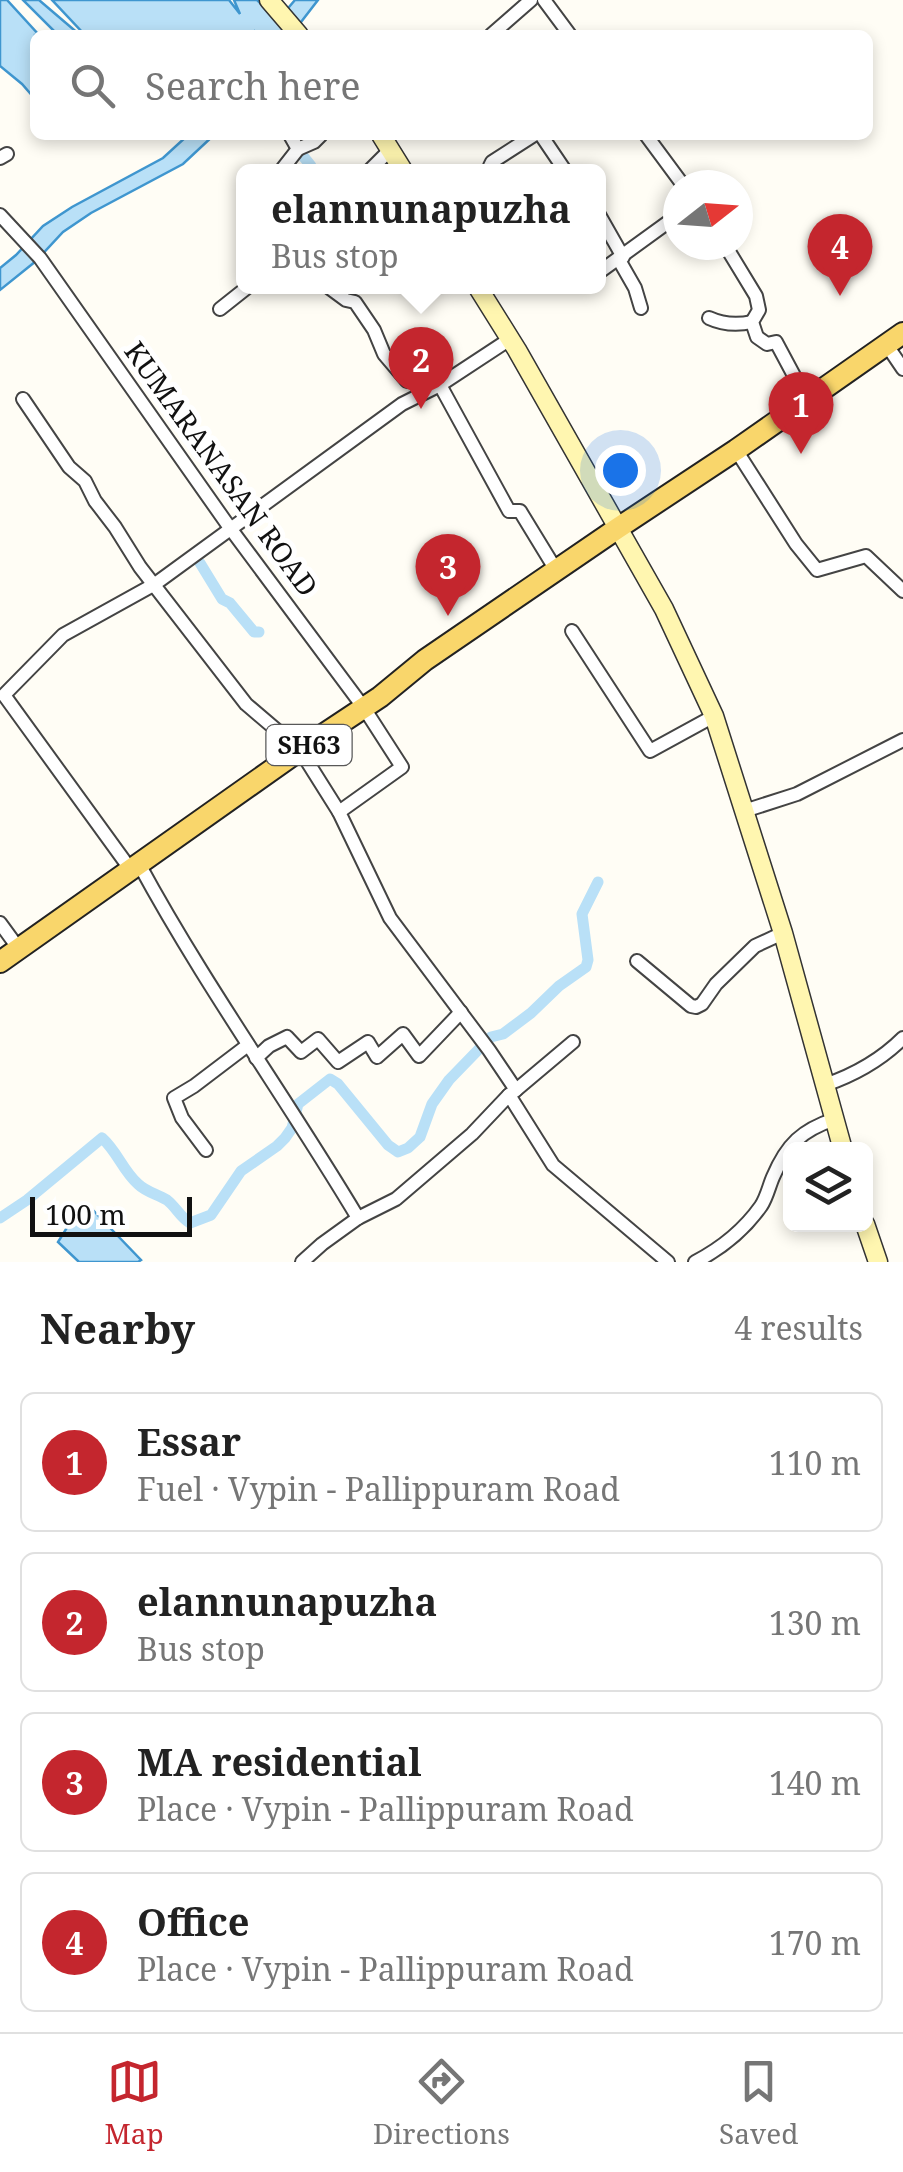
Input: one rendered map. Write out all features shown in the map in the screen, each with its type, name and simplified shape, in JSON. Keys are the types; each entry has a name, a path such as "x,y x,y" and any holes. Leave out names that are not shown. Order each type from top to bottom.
{"main road":[{"path":"274,6 295,30"},
{"path":"386,142 399,164"},
{"path":"482,294 664,609 714,716 783,933 841,1142"},
{"name":"SH63","path":"0,962 364,708 425,660 894,338"},
{"path":"868,1232 878,1262"}],"street":[{"path":"497,30 531,0"},
{"path":"544,0 566,30"},
{"path":"292,140 297,150"},
{"path":"286,164 297,150 316,140"},
{"path":"491,164 529,140"},
{"path":"542,140 560,164"},
{"path":"650,140 672,170"},
{"path":"373,164 386,142"},
{"name":"KUMARANASAN ROAD","path":"0,215 40,258 230,528 364,708 402,767 339,812"},
{"path":"606,268 663,226"},
{"path":"606,229 641,308"},
{"path":"709,318 742,324 752,322 759,310 756,296 734,260"},
{"path":"220,309 239,294"},
{"path":"338,294 355,302 384,354 407,381 416,379 440,386"},
{"path":"752,322 758,337 767,344 776,342 808,400"},
{"path":"358,1218 160,902 1,695 64,635 156,584 402,404 440,386 510,338"},
{"path":"894,338 903,369"},
{"path":"440,386 509,511 520,511 556,570"},
{"path":"23,399 69,467 85,481 140,567 246,704 300,750 339,812 390,918 485,1044 553,1165 668,1262"},
{"path":"736,450 817,570 866,556 903,591"},
{"path":"572,631 650,751 714,716"},
{"path":"744,811 797,794 903,740"},
{"path":"0,923 19,948"},
{"path":"638,960 696,1007 755,946 783,933"},
{"path":"206,1150 182,1118 174,1098 252,1052 287,1037 302,1052 318,1039 338,1062 368,1042 377,1057 404,1034 419,1056 461,1012"},
{"path":"825,1085 880,1058 903,1038"},
{"path":"302,1262 358,1218 396,1199 573,1042"},
{"path":"695,1262 740,1233 764,1202 775,1172 792,1144 812,1127 834,1119"}],"water":[{"path":"0,0 7,0 34,30 30,30 30,93 0,66"},
{"path":"23,0 39,0 74,30 53,30"},
{"path":"52,0 229,0 240,14 234,0 257,0 278,20 295,0 318,0 295,30 80,30"},
{"path":"183,140 209,140 183,164 63,232 36,261 0,290 0,268 43,226 163,158"},
{"path":"90,1207 141,1260 79,1262 58,1242 71,1221"}],"waterway":[{"path":"295,146 309,164"},
{"path":"200,563 222,599 254,632 259,632"},
{"path":"0,1218 102,1138 138,1184 167,1200 187,1221 211,1215 241,1171 285,1138 298,1104 330,1079 388,1145 398,1152 408,1148 420,1137 432,1104 449,1080 480,1048 531,1013 586,967 582,914 598,882"}],"place":[{"name":"Office","path":"840,296"},
{"name":"elannunapuzha","path":"421,409"},
{"name":"Essar","path":"801,454"},
{"name":"MA residential","path":"448,616"}]}
